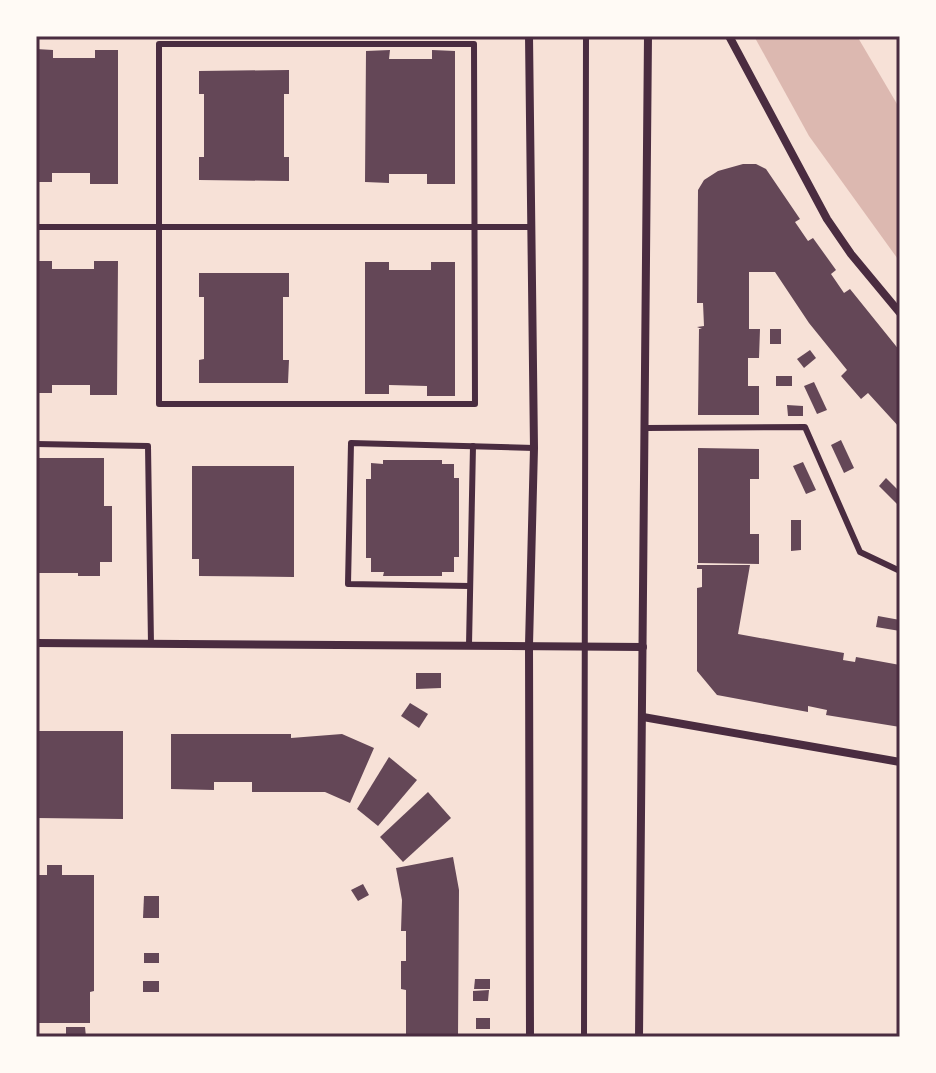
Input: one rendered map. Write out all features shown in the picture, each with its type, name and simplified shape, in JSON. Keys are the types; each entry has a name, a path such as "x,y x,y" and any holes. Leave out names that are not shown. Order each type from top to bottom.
{"street":[{"path":"529,36 534,448 529,645 530,1037"},
{"path":"639,1037 648,36"},
{"path":"729,36 827,219 851,254 900,313"},
{"path":"36,643 643,647"},
{"path":"643,717 900,762"}],"lane":[{"path":"584,1037 586,36"},
{"path":"159,44 474,44 475,227 475,404 159,404 159,44"},
{"path":"36,227 529,227"},
{"path":"646,428 805,427 860,552 900,571"},
{"path":"470,586 348,584 351,443 534,448"},
{"path":"36,444 148,446 151,644"},
{"path":"469,645 473,446"}],"shaded area":[{"path":"754,36 857,36 900,109 900,262 809,136"}],"building":[{"path":"36,49 53,50 53,58 95,58 95,50 118,50 118,184 90,184 90,173 52,173 52,182 36,182"},
{"path":"390,50 389,59 432,59 432,50 455,51 455,184 427,184 427,174 389,174 389,183 365,182 366,51"},
{"path":"289,70 289,94 284,94 284,157 289,157 289,181 199,180 199,157 204,157 204,94 199,94 199,71"},
{"path":"756,164 766,169 800,219 795,222 808,241 813,238 836,270 831,274 844,293 850,289 900,351 900,428 868,393 861,399 841,376 847,370 809,323 775,272 749,272 749,329 760,329 759,358 748,358 748,386 759,386 759,415 698,415 699,329 702,329 697,327 704,326 703,303 697,303 698,190 704,180 718,171"},
{"path":"36,261 52,261 52,269 94,269 94,261 118,261 117,395 90,395 90,385 52,385 52,393 36,393"},
{"path":"365,262 389,262 389,270 431,270 431,262 455,262 455,396 427,396 427,386 389,385 389,394 365,394"},
{"path":"199,273 289,273 289,297 283,297 283,360 289,360 288,383 199,383 199,360 204,359 204,297 199,297"},
{"path":"770,329 781,329 781,344 770,344"},
{"path":"810,350 816,358 804,368 797,359"},
{"path":"776,376 792,376 792,386 776,386"},
{"path":"814,382 827,410 817,414 804,386"},
{"path":"787,405 803,406 803,416 788,416"},
{"path":"841,440 854,468 844,473 831,445"},
{"path":"698,448 759,449 759,479 750,479 750,534 759,534 759,564 698,563"},
{"path":"39,458 104,458 104,506 112,506 112,562 100,562 100,576 36,573 36,461"},
{"path":"383,460 442,460 442,464 454,464 454,478 459,478 459,557 454,557 454,572 442,572 442,576 383,576 384,572 371,572 371,558 366,558 366,479 371,479 371,463 383,464"},
{"path":"803,462 816,490 806,494 793,466"},
{"path":"192,466 294,466 294,577 199,576 199,559 192,559"},
{"path":"886,478 900,492 900,507 879,486"},
{"path":"791,520 801,520 801,550 791,551"},
{"path":"697,565 750,565 738,634 844,653 843,660 855,662 856,657 900,665 900,727 826,715 827,710 808,706 808,712 717,695 697,671 697,588 702,587 702,569 697,569"},
{"path":"878,616 900,620 900,631 876,627"},
{"path":"416,673 441,673 441,688 416,689"},
{"path":"410,703 428,714 419,728 401,716"},
{"path":"36,731 123,731 123,819 36,818"},
{"path":"171,734 291,734 291,738 342,734 374,748 350,803 325,792 252,792 252,782 214,782 214,790 171,789"},
{"path":"389,757 417,780 378,826 357,809"},
{"path":"428,792 451,818 403,862 380,837"},
{"path":"453,857 459,890 458,1037 406,1037 406,990 401,989 401,961 406,961 406,931 401,931 402,900 396,868"},
{"path":"47,865 62,865 62,875 94,875 94,991 90,992 90,1023 36,1023 36,875 47,875"},
{"path":"363,884 369,895 358,901 351,890"},
{"path":"144,896 159,896 159,918 143,918"},
{"path":"144,953 159,953 159,963 144,963"},
{"path":"475,979 490,979 490,989 474,989"},
{"path":"143,981 159,981 159,992 143,992"},
{"path":"489,990 488,1001 473,1001 473,991"},
{"path":"476,1018 490,1018 490,1029 476,1029"},
{"path":"66,1027 85,1027 86,1037 66,1037"}]}
